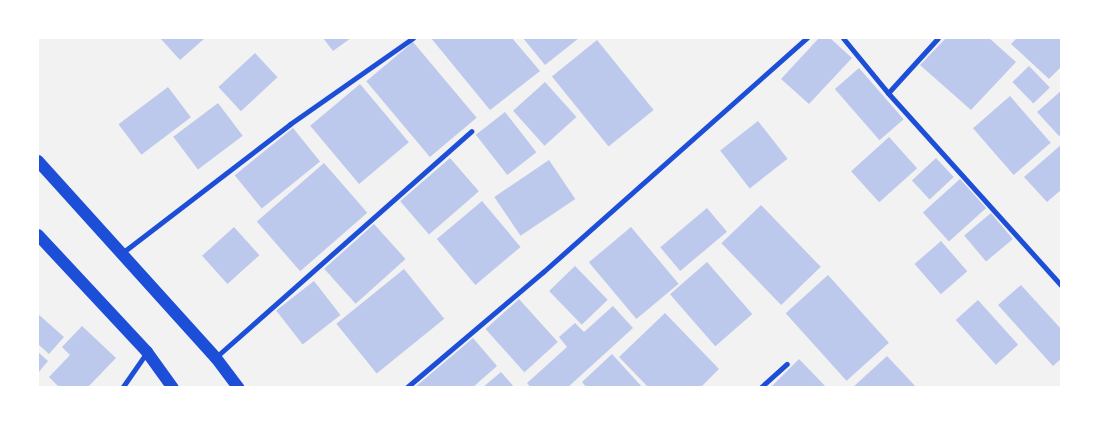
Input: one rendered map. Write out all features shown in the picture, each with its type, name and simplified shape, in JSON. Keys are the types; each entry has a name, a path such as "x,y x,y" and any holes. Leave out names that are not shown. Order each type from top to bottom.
{"main road":[{"path":"38,161 120,255 216,358 239,388"},
{"path":"38,235 147,352 173,388"}],"street":[{"path":"120,255 290,124 413,38"},
{"path":"406,388 572,247 807,38"},
{"path":"843,38 888,93 1062,286"},
{"path":"888,93 938,38"},
{"path":"216,358 471,131"},
{"path":"122,388 147,352"},
{"path":"760,388 787,364"}],"building":[{"path":"160,38 205,38 180,60"},
{"path":"323,38 351,38 333,51"},
{"path":"431,38 512,38 540,71 490,110"},
{"path":"523,38 579,38 545,65"},
{"path":"819,38 830,38 852,58 809,104 781,79"},
{"path":"946,38 989,38 1016,62 971,110 920,65"},
{"path":"1017,38 1062,38 1062,66 1049,79 1011,44"},
{"path":"597,40 654,110 609,146 552,77"},
{"path":"413,42 477,118 430,157 366,81"},
{"path":"255,53 278,77 241,111 218,87"},
{"path":"1029,66 1050,88 1033,104 1012,82"},
{"path":"859,68 904,119 879,140 835,89"},
{"path":"545,82 576,117 544,146 513,111"},
{"path":"360,84 409,142 359,184 310,126"},
{"path":"168,87 191,117 141,155 118,124"},
{"path":"1062,90 1062,134 1059,136 1037,112"},
{"path":"1010,96 1051,143 1014,175 973,128"},
{"path":"218,103 243,136 198,169 173,137"},
{"path":"505,112 536,152 507,175 476,135"},
{"path":"758,121 788,159 750,188 720,151"},
{"path":"293,128 320,161 262,209 235,175"},
{"path":"889,137 917,168 879,202 851,171"},
{"path":"1062,144 1062,189 1047,202 1024,177"},
{"path":"450,158 479,191 429,235 400,201"},
{"path":"936,158 954,177 930,200 912,181"},
{"path":"549,160 575,199 521,236 494,197"},
{"path":"324,163 367,213 300,271 257,221"},
{"path":"960,179 986,208 949,241 923,212"},
{"path":"482,201 521,247 475,285 437,239"},
{"path":"761,205 821,267 781,305 721,243"},
{"path":"707,208 727,232 680,271 660,247"},
{"path":"991,213 1013,239 986,262 964,235"},
{"path":"374,224 405,259 356,304 324,269"},
{"path":"234,227 259,255 227,284 202,256"},
{"path":"631,227 679,284 636,319 589,262"},
{"path":"941,241 967,271 941,294 915,264"},
{"path":"707,262 752,314 715,346 670,294"},
{"path":"575,266 608,300 582,325 549,291"},
{"path":"404,269 444,319 377,373 336,324"},
{"path":"828,275 889,343 847,381 786,313"},
{"path":"314,281 340,315 303,344 276,311"},
{"path":"1021,285 1062,330 1062,358 1053,366 998,305"},
{"path":"519,299 558,342 524,372 486,329"},
{"path":"978,300 1018,345 996,365 956,320"},
{"path":"613,306 633,328 567,388 531,388 527,383 567,347 559,337 575,323 584,332"},
{"path":"665,313 719,369 700,388 649,388 619,357"},
{"path":"38,314 64,337 49,354 38,344"},
{"path":"82,326 116,358 87,388 60,388 49,377 70,355 62,347"},
{"path":"473,338 497,366 472,388 414,388"},
{"path":"38,352 48,361 38,373"},
{"path":"612,354 643,388 587,388 582,382"},
{"path":"887,356 917,388 852,388"},
{"path":"799,359 827,388 770,388"},
{"path":"501,372 515,388 482,388"}]}
